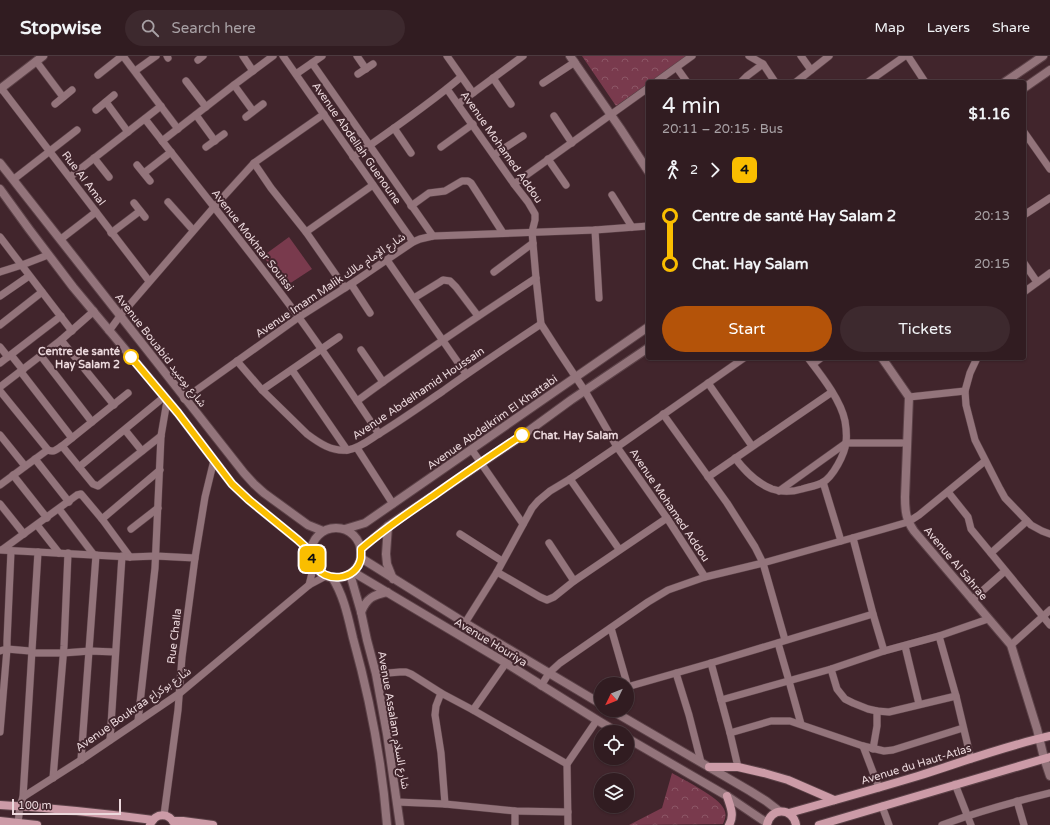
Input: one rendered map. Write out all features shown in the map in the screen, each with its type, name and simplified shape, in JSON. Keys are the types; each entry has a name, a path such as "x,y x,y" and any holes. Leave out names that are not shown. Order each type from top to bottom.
{"main road":[{"name":"Avenue du Haut-Atlas","path":"789,813 879,788 1050,736"},
{"path":"819,825 1047,758"},
{"path":"709,767 738,768 788,780 834,800"},
{"path":"726,796 732,814 729,825"},
{"path":"0,804 108,814 151,822 164,815 169,817 174,823 183,821 213,825"},
{"path":"767,824 771,815 778,812 786,812 793,817 796,825"},
{"path":"846,825 856,814"},
{"path":"0,821 37,825"}],"street":[{"path":"98,75 122,56 178,128"},
{"path":"135,71 156,56"},
{"path":"242,56 253,71"},
{"path":"162,141 274,56"},
{"name":"Avenue Abdellah Guenoune","path":"283,56 413,242"},
{"path":"296,74 322,56"},
{"path":"357,56 366,69"},
{"name":"Avenue Mohamed Addou","path":"447,56 473,93"},
{"path":"458,104 523,56"},
{"path":"659,80 692,56"},
{"path":"749,56 763,64 775,80"},
{"path":"801,56 811,70"},
{"path":"798,80 829,56"},
{"path":"871,80 906,56 924,80"},
{"path":"1008,80 1043,56"},
{"path":"1047,56 1050,60"},
{"path":"1,86 40,58 63,97"},
{"path":"544,83 573,59 646,168"},
{"path":"312,63 433,236"},
{"path":"358,74 373,64"},
{"path":"743,80 763,64"},
{"path":"677,68 686,80"},
{"path":"1026,87 1050,70"},
{"path":"353,157 461,77"},
{"path":"493,78 511,104"},
{"path":"185,82 206,107"},
{"path":"234,85 254,111"},
{"name":"Rue Al Amal","path":"1,86 149,281"},
{"name":"Avenue Mohamed Addou","path":"447,88 535,214 536,220 532,232 541,324 585,391 617,447 667,518 705,577"},
{"path":"54,104 72,90"},
{"path":"514,184 610,114 646,90"},
{"path":"96,110 114,95"},
{"path":"106,102 128,132"},
{"path":"246,117 263,104"},
{"path":"70,177 162,106"},
{"path":"109,331 149,281 193,230 254,163 324,114"},
{"path":"196,115 215,141"},
{"path":"554,116 572,143"},
{"name":"Avenue Mokhtar Souissi","path":"145,120 299,317 379,434"},
{"path":"441,147 473,124"},
{"path":"394,128 411,154"},
{"path":"14,179 77,130"},
{"path":"206,148 224,134"},
{"path":"1026,135 1050,169"},
{"path":"494,155 522,136"},
{"path":"144,173 171,152"},
{"path":"94,158 109,177"},
{"path":"548,159 566,185"},
{"name":"Avenue Bouabid شارع بوعبيد","path":"0,163 244,474 264,493 308,525 323,532"},
{"path":"254,163 271,188 370,312"},
{"path":"138,165 150,181"},
{"path":"411,206 429,193 445,190 462,181 468,181 471,183 503,233"},
{"path":"306,232 374,185"},
{"path":"0,189 73,287 178,413 229,481 311,555 318,570 329,577 338,578 352,573 361,558 361,549 358,540 346,529 328,529 318,535 312,546 311,555 312,573 309,585"},
{"path":"612,195 632,226"},
{"path":"1026,214 1050,198"},
{"path":"168,202 193,230"},
{"path":"134,203 145,218"},
{"path":"112,233 140,211"},
{"path":"60,239 96,212"},
{"name":"Avenue Imam Malik شارع الإمام مالك","path":"184,399 299,317 413,242 420,239 433,236 595,230 646,226"},
{"path":"595,230 599,298"},
{"path":"0,237 72,331"},
{"path":"494,272 533,243"},
{"path":"0,272 22,266 48,255"},
{"path":"387,260 466,374"},
{"path":"1026,267 1037,282"},
{"path":"1026,290 1050,273"},
{"path":"0,296 29,276"},
{"path":"357,402 443,340 536,278"},
{"path":"414,298 443,280 450,281 478,316"},
{"path":"0,325 42,292"},
{"path":"0,387 61,340 94,311"},
{"path":"0,363 60,316"},
{"name":"Avenue Abdelhamid Houssain","path":"237,361 262,390 307,434 329,448 347,450 357,448 411,414 466,374 541,324"},
{"name":"Avenue Abdelkrim El Khattabi","path":"346,529 365,523 646,328"},
{"path":"262,390 339,337"},
{"path":"61,340 114,405"},
{"path":"0,347 22,371 72,438"},
{"path":"361,549 388,526 646,349"},
{"path":"361,350 383,382"},
{"path":"41,356 92,422"},
{"path":"731,360 735,365"},
{"path":"465,623 532,508 538,501 550,491 617,447 741,360"},
{"path":"883,360 909,397 965,391"},
{"path":"976,360 970,373 965,391 966,405 975,440 1005,498 1027,521 1036,528 1050,534"},
{"path":"735,458 744,470 756,480 779,491 796,490 823,482 830,475 839,463 846,443 846,426 842,410 811,361"},
{"path":"292,370 347,450"},
{"path":"708,383 752,446"},
{"path":"0,391 50,451 54,451 62,446 128,393"},
{"path":"708,477 832,392"},
{"name":"Avenue Al Sahrae","path":"909,397 905,497 905,509 908,522 1010,645 1038,729 1039,739 1047,758 1050,776"},
{"path":"79,467 166,399"},
{"path":"138,721 156,556 162,436 166,399"},
{"path":"663,414 743,527 763,563 786,640"},
{"path":"125,430 142,451"},
{"path":"0,435 26,466"},
{"path":"62,446 94,484 98,486 162,436"},
{"path":"779,491 846,443 907,443"},
{"path":"357,448 393,504"},
{"path":"1,480 13,475 48,450"},
{"path":"472,450 523,524"},
{"path":"35,459 69,502"},
{"name":"Rue Challa","path":"164,815 178,710 180,674 195,558 205,496 214,460"},
{"path":"541,686 549,673 560,663 648,602 668,590 705,577 763,563 908,522 919,515 986,461"},
{"path":"102,519 160,470"},
{"path":"13,475 47,518"},
{"path":"570,479 619,549"},
{"path":"823,482 840,541"},
{"path":"948,492 968,517 971,529 1050,625"},
{"path":"4,549 79,494 83,494 102,519 126,556 116,652 110,740"},
{"path":"0,504 24,534"},
{"path":"131,529 158,508"},
{"path":"59,509 95,555 90,651 81,760"},
{"path":"496,572 548,600 619,549 667,518"},
{"path":"991,553 1027,521"},
{"path":"37,525 58,553"},
{"path":"388,526 386,554 393,579"},
{"path":"460,534 502,561"},
{"path":"852,538 884,651"},
{"path":"549,543 574,581"},
{"path":"4,549 95,555 195,558"},
{"path":"0,732 4,650 7,641 4,549"},
{"path":"18,823 20,806 23,797 38,552"},
{"path":"53,778 63,653 68,553"},
{"name":"Avenue Houriya","path":"361,558 465,623 594,698"},
{"path":"972,600 1005,571"},
{"name":"Avenue Houriya","path":"352,573 387,592 506,663 605,725"},
{"name":"Avenue Assalam شارع السلام","path":"352,573 376,674 387,734 400,825"},
{"name":"Avenue Boukraa شارع بوكراع","path":"23,797 180,693 309,585 329,577"},
{"name":"Avenue Assalam شارع السلام","path":"329,577 337,586 343,600 360,662 381,770 387,825"},
{"path":"361,612 364,605 374,595 387,592"},
{"path":"1010,645 1050,610"},
{"path":"634,685 873,614"},
{"path":"721,700 831,669 884,651 939,636 988,619"},
{"path":"611,628 625,677"},
{"path":"939,636 956,696 971,759"},
{"path":"778,643 801,724"},
{"path":"905,646 919,704"},
{"path":"4,650 30,650 32,653 90,651 116,652"},
{"path":"474,710 506,663"},
{"path":"711,663 738,768"},
{"path":"831,669 837,689 845,699 868,709 877,711 889,712 956,696"},
{"path":"376,674 406,672 411,674 441,693 474,710 567,764"},
{"path":"676,673 701,762"},
{"path":"441,693 436,706 435,715 441,753 445,804"},
{"path":"873,749 877,726 877,711"},
{"path":"623,717 750,791 766,801 778,812"},
{"path":"568,825 567,764 597,720"},
{"path":"730,733 771,721 790,721 863,746 884,751 893,750 963,728"},
{"path":"634,742 726,796 767,824"},
{"path":"863,746 879,788"},
{"path":"955,784 971,825"},
{"path":"942,825 968,815 1050,793"},
{"path":"1017,801 1024,825"},
{"path":"397,802 445,804 515,811 568,812"},
{"path":"882,806 889,825"},
{"path":"515,811 515,825"}],"green space":[{"path":"582,56 688,56 653,80 646,80 646,85 616,106"},
{"path":"289,237 312,269 286,286 263,256"},
{"path":"672,773 701,789 721,804 725,813 723,824 629,825 662,808"}],"bus line":[{"name":"4","path":"131,357 178,413 232,484 311,552 314,564 318,570 326,576 338,578 344,577 353,572 361,558 361,549 374,537 522,435"}],"place":[{"name":"Centre de santé Hay Salam 2","path":"131,357"},
{"name":"Chat. Hay Salam","path":"522,435"}]}
